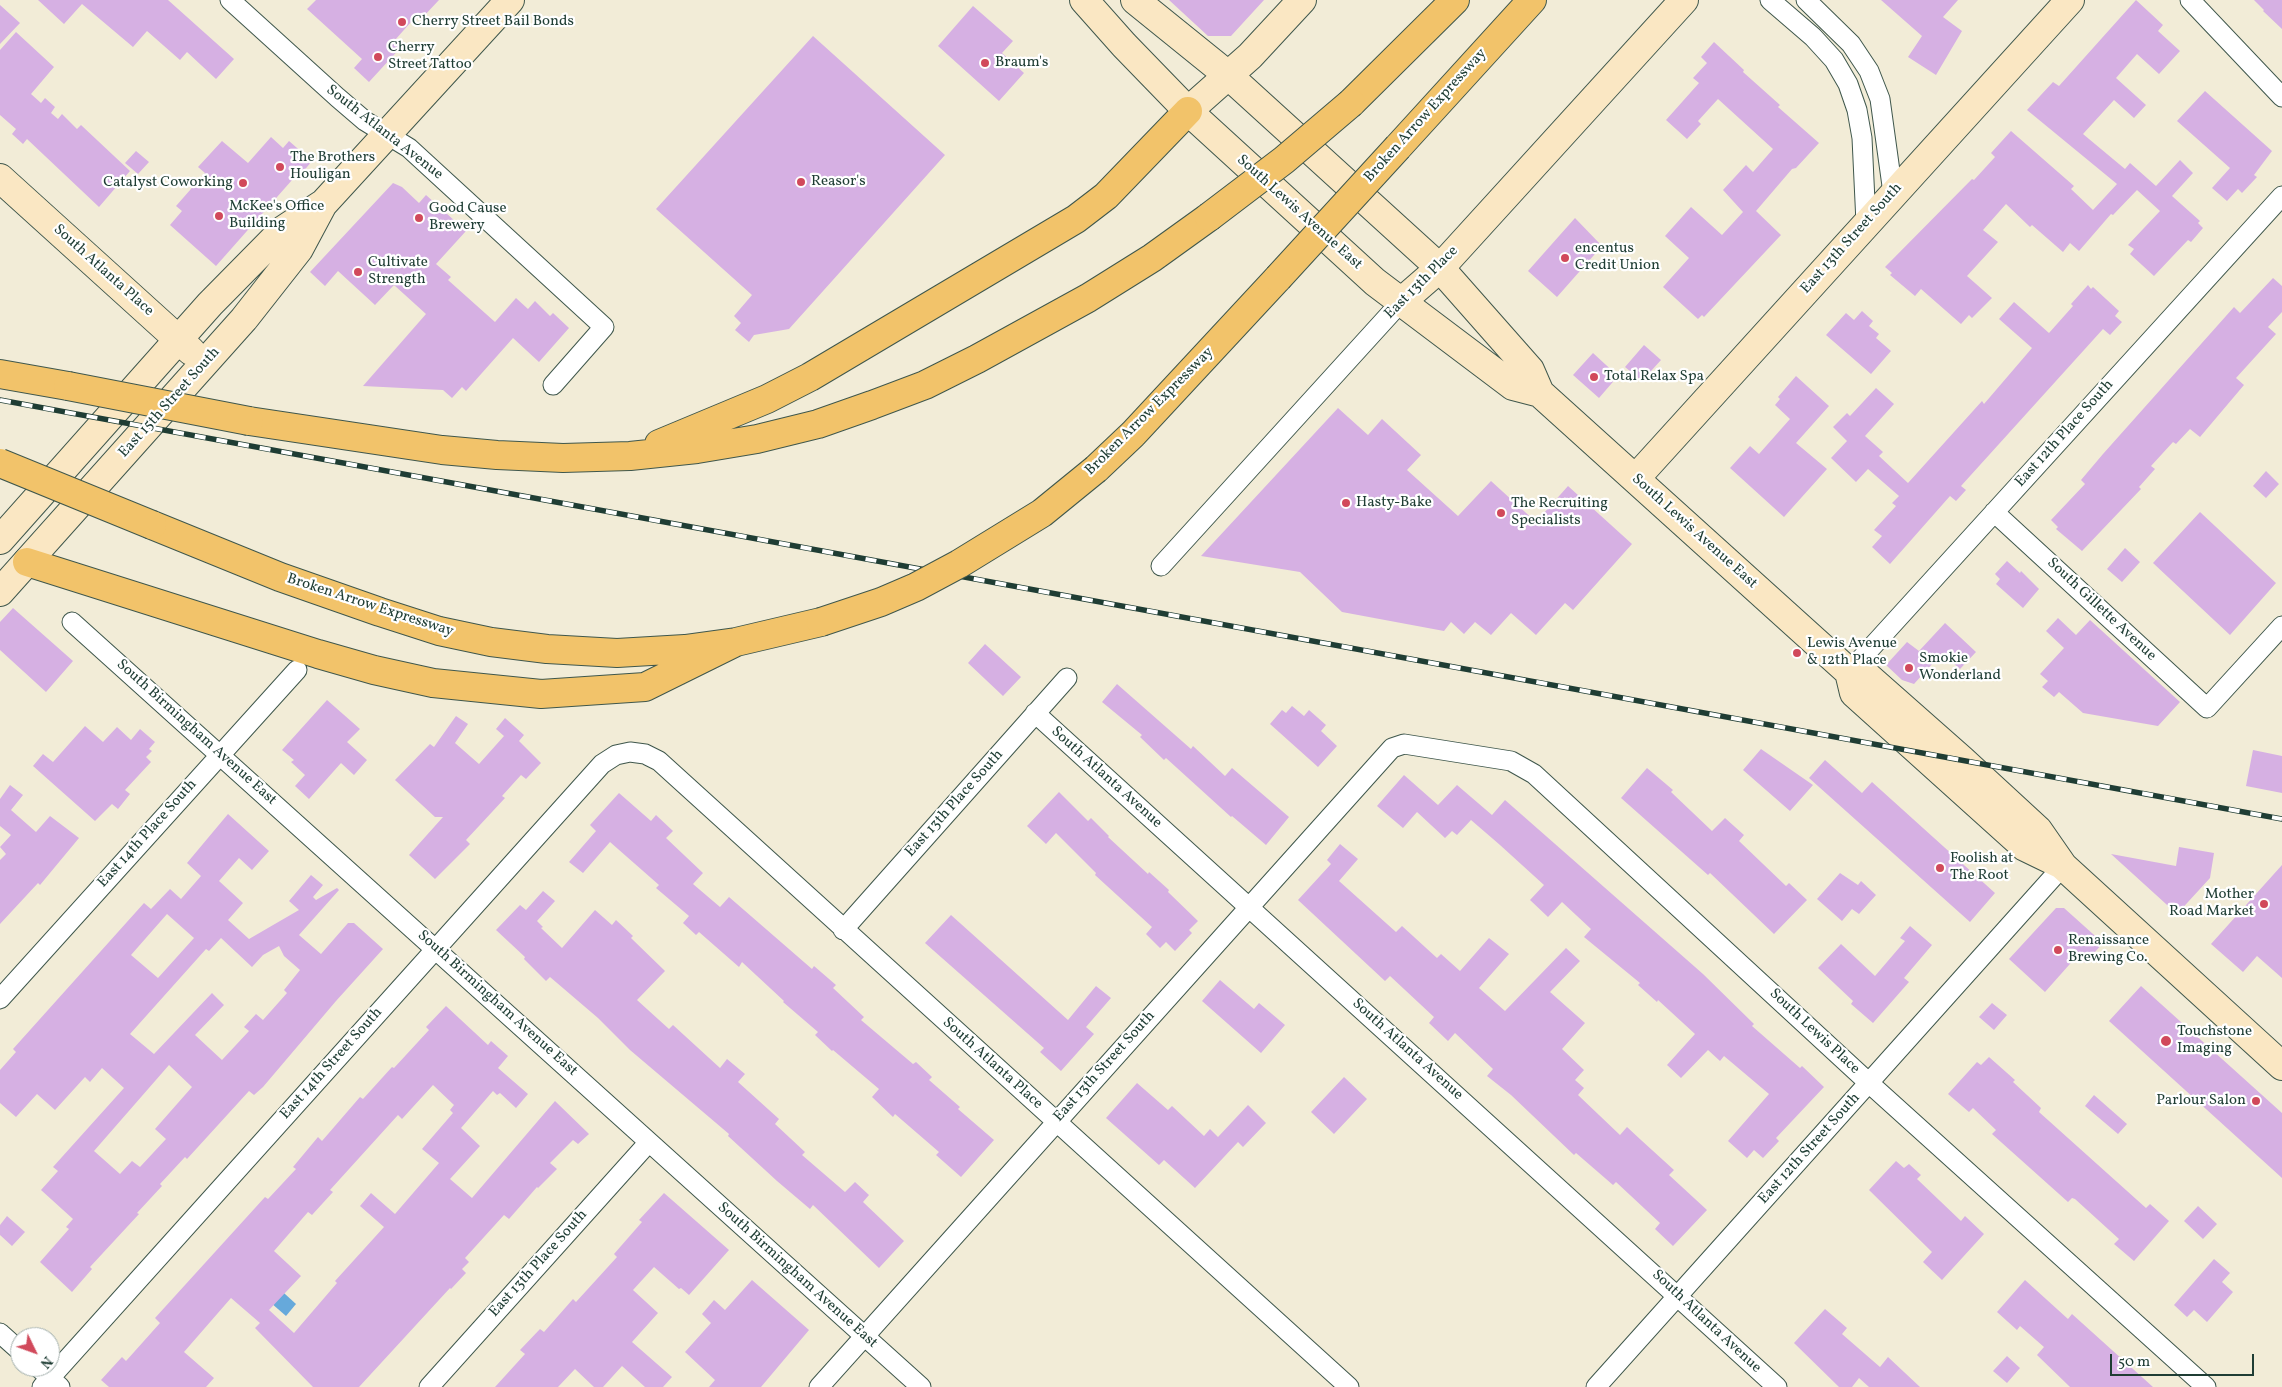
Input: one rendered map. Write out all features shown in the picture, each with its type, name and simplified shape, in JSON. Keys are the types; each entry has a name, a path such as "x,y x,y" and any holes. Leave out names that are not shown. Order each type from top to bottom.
{"highway":[{"path":"0,374 249,421 373,441 497,455 564,458 630,456 697,449 757,439 818,424 925,385 977,359 1088,298 1152,258 1284,160 1351,103 1455,0"},
{"name":"Broken Arrow Expressway","path":"0,463 280,577 380,612 439,630 491,642 547,649 617,653 685,649 736,642 821,622 881,602 916,587 959,564 1042,514 1096,469 1133,434 1532,0"},
{"path":"630,456 767,399 810,376 1076,219 1106,196 1188,111"},
{"path":"27,562 318,654 374,670 433,683 541,694 645,687 736,642"}],"street":[{"name":"South Atlanta Avenue","path":"230,0 365,121 409,148 604,327 553,385"},
{"name":"East 15th Street South","path":"0,540 177,339 284,230 324,203 510,0"},
{"name":"South Lewis Avenue East","path":"1084,0 1124,46 1188,111 1375,282 1513,386 1540,393"},
{"name":"South Lewis Avenue East","path":"1135,0 1229,76 1440,268 1530,370 1540,393 1849,672 1854,692 1890,726 2025,847 2063,866 2282,1066"},
{"path":"1188,111 1229,76 1302,0"},
{"name":"East 13th Place","path":"1161,566 1401,302 1440,268 1684,0"},
{"path":"1770,0 1813,37 1834,60 1848,84 1857,110 1862,138 1866,223"},
{"path":"1806,0 1851,44 1869,71 1880,98 1893,193"},
{"name":"East 13th Street South","path":"1635,479 2070,0"},
{"path":"2190,0 2282,97"},
{"name":"South Atlanta Place","path":"0,178 177,339 206,363"},
{"name":"East 12th Place South","path":"1849,672 2282,196"},
{"name":"East 15th Street South","path":"0,592 244,319 299,249 324,203"},
{"name":"South Gillette Avenue","path":"1994,512 2207,708 2282,626"},
{"name":"South Birmingham Avenue East","path":"72,622 921,1387"},
{"name":"East 14th Place South","path":"0,999 296,670"},
{"name":"East 13th Place South","path":"843,930 1067,678"},
{"name":"South Atlanta Avenue","path":"1036,713 1777,1387"},
{"name":"South Lewis Place","path":"1392,748 1404,744 1511,761 1534,774 1869,1083 2206,1387"},
{"name":"East 13th Street South","path":"819,1387 1392,748"},
{"name":"South Atlanta Place","path":"630,752 645,754 659,761 843,930 1349,1387"},
{"name":"East 14th Street South","path":"48,1380 602,764 616,755 630,752"},
{"name":"East 12th Street South","path":"1596,1387 2063,866"},
{"name":"East 13th Place South","path":"428,1387 649,1142"},
{"path":"0,1333 10,1342"}],"water":[{"path":"274,1284 296,1304 286,1316 263,1296"}],"building":[{"path":"38,0 168,0 234,59 216,79 187,52 180,60 147,31 133,47 82,4 64,24"},
{"path":"316,0 439,0 423,17 419,13 395,40 402,46 369,82 354,68 362,59 307,9"},
{"path":"1169,0 1264,0 1231,36 1208,36"},
{"path":"1881,0 1958,0 1943,17 1962,31 1936,75 1908,57 1922,36"},
{"path":"2136,0 2163,25 2158,31 2180,51 2159,74 2137,54 2116,78 2146,105 2134,118 2114,100 2083,134 2125,169 2130,163 2156,186 2180,160 2193,173 2172,196 2200,221 2198,223 2203,228 2191,242 2188,240 2154,276 2130,254 2134,249 2128,245 2160,211 2137,190 2113,215 2111,214 2079,251 2070,243 2063,252 2032,225 2030,227 2006,204 1983,230 1998,242 1967,276 1992,298 1972,318 1969,315 1961,324 1921,289 1915,296 1890,275 1892,273 1885,267 1972,179 1974,180 1995,157 1991,153 2011,131 2074,186 2071,189 2093,210 2117,184 2027,110 2053,82 2059,86"},
{"path":"2254,0 2282,0 2282,29 2263,11"},
{"path":"0,5 20,23 0,44"},
{"name":"Braum's","path":"973,6 1013,41 1002,53 1024,73 999,101 938,46"},
{"path":"16,32 54,67 31,94 41,103 45,98 55,107 51,113 58,119 62,114 77,129 81,125 130,171 99,207 27,139 23,144 12,134 16,129 0,115 0,50"},
{"name":"Reasor's","path":"813,36 945,155 789,329 754,335 749,342 735,330 741,323 734,316 752,295 656,209"},
{"path":"1714,42 1744,70 1743,72 1780,105 1778,107 1819,143 1796,168 1792,169 1756,211 1781,235 1704,317 1702,315 1698,319 1663,287 1689,258 1665,236 1691,207 1722,235 1743,212 1723,190 1746,165 1753,172 1773,149 1718,99 1698,121 1701,124 1687,139 1666,120 1699,83 1693,78 1707,63 1701,57"},
{"path":"2205,91 2272,151 2254,175 2257,177 2242,193 2238,189 2227,201 2212,188 2230,168 2177,121"},
{"path":"271,137 283,148 289,141 312,161 302,173 300,171 216,266 170,225 182,211 176,206 205,173 198,167 222,141 248,163"},
{"path":"136,151 149,162 138,174 125,163"},
{"path":"393,183 402,187 419,203 426,195 466,231 436,264 451,277 448,280 495,322 516,298 528,309 535,301 550,316 553,313 569,328 539,362 513,338 466,391 462,387 452,398 443,390 363,386 426,314 394,285 375,305 338,271 325,286 310,272"},
{"name":"encentus Credit Union","path":"1575,218 1602,246 1557,297 1528,271"},
{"path":"2273,278 2282,286 2282,312 2268,327 2276,334 2236,378 2244,385 2200,437 2190,429 2176,444 2173,442 2151,466 2155,469 2139,487 2141,489 2082,551 2056,529 2058,527 2051,520 2085,484 2081,480 2103,454 2234,307 2240,313"},
{"path":"2088,285 2091,289 2093,287 2119,311 2115,316 2122,322 2110,335 2103,329 1961,486 1966,490 1956,501 1950,496 1890,564 1872,547 1882,536 1874,530 1896,506 1892,503 1899,496 1868,469 1856,482 1831,458 1847,441 1833,427 1847,413 1850,416 1876,388 1894,404 1865,436 1883,452 1879,456 1908,483 1982,401 1984,404 2032,348 1999,319 2014,302 2049,333 2073,306 2071,304"},
{"path":"1862,311 1873,321 1869,326 1879,334 1876,338 1891,351 1871,374 1826,335 1846,313 1854,320"},
{"path":"1644,345 1661,360 1642,381 1625,367"},
{"name":"Total Relax Spa","path":"1593,353 1618,376 1599,398 1573,375"},
{"path":"1796,376 1829,406 1796,443 1827,469 1784,517 1730,468 1750,446 1759,454 1790,419 1775,405 1780,399 1778,397"},
{"name":"Hasty-Bake","path":"1338,408 1368,435 1382,419 1421,455 1407,470 1458,516 1491,481 1536,522 1568,486 1632,544 1573,610 1565,603 1536,635 1511,613 1491,635 1475,622 1464,634 1451,622 1444,631 1342,612 1300,572 1201,556"},
{"path":"2266,471 2279,484 2266,498 2253,486"},
{"path":"2200,512 2276,583 2230,635 2153,563"},
{"path":"2125,548 2140,562 2122,582 2107,569"},
{"path":"2007,561 2020,573 2021,571 2039,589 2023,608 1996,584 2000,579 1995,574"},
{"path":"13,608 73,661 46,692 0,650 0,622"},
{"path":"2058,618 2076,635 2090,620 2180,702 2158,726 2083,713 2059,692 2054,697 2042,687 2048,681 2040,674 2064,648 2046,631"},
{"path":"1945,623 1976,652 1960,669 1942,653 1914,684 1902,680 1886,665 1907,642 1919,651"},
{"path":"985,644 1021,677 1003,696 968,663"},
{"path":"1117,684 1191,749 1193,746 1225,776 1232,768 1289,817 1266,845 1231,817 1166,758 1164,760 1140,737 1142,735 1102,702"},
{"path":"327,700 360,729 347,742 367,760 354,775 341,763 309,799 295,786 305,775 291,762 294,760 282,750"},
{"path":"1292,706 1304,716 1309,710 1326,725 1321,731 1337,746 1318,767 1270,724 1282,710 1286,713"},
{"path":"456,716 468,724 455,743 479,764 504,736 496,729 505,718 524,735 519,741 541,763 526,779 521,775 502,796 505,798 466,840 470,844 435,879 409,855 443,817 435,817 395,780 430,744 434,747"},
{"path":"85,726 103,742 117,727 131,740 140,729 155,742 149,749 152,751 146,757 151,762 125,790 130,794 118,809 112,804 95,821 33,766 43,754 53,762"},
{"path":"1761,749 1813,785 1790,811 1743,770"},
{"path":"2253,750 2282,756 2282,793 2246,786"},
{"path":"1825,760 1862,793 1872,782 1995,893 1970,922 1809,778"},
{"path":"1647,768 1673,790 1671,792 1712,831 1725,818 1744,835 1739,841 1786,886 1789,883 1807,900 1774,934 1710,873 1708,875 1621,798"},
{"path":"1404,775 1438,805 1457,785 1492,815 1505,800 1703,974 1754,1024 1752,1026 1800,1068 1802,1066 1824,1087 1776,1138 1779,1141 1763,1158 1754,1150 1747,1158 1728,1141 1769,1094 1724,1056 1720,1061 1708,1050 1681,1078 1667,1065 1695,1034 1658,1000 1657,1002 1638,985 1640,983 1584,937 1591,929 1562,902 1548,917 1530,900 1544,885 1500,845 1471,820 1457,835 1452,831 1445,838 1417,812 1403,828 1377,806"},
{"path":"10,785 23,795 11,810 36,832 50,816 79,838 40,885 38,883 0,924 0,860 6,854 0,847 11,835 0,826 0,799"},
{"path":"1059,792 1088,821 1091,818 1108,837 1148,874 1149,872 1169,890 1168,892 1198,921 1189,930 1192,933 1175,951 1166,942 1160,948 1146,934 1152,927 1095,875 1096,873 1056,833 1046,844 1027,826"},
{"path":"619,793 651,821 656,815 673,831 666,838 703,873 693,884 720,907 729,897 812,969 814,966 836,985 833,988 864,1017 861,1020 913,1064 916,1062 932,1077 929,1080 960,1107 958,1109 994,1140 961,1177 936,1155 939,1152 895,1114 893,1117 872,1097 879,1089 832,1051 815,1035 818,1032 783,1002 742,962 739,967 699,932 696,935 683,923 689,916 656,888 659,885 610,842 583,873 569,862 596,831 590,825"},
{"path":"228,814 269,851 252,870 239,858 219,881 243,903 228,920 249,939 299,910 289,901 311,875 323,885 313,897 316,900 337,888 339,890 299,935 321,954 348,923 354,923 383,949 263,1087 254,1095 249,1091 187,1159 185,1157 160,1184 162,1186 90,1267 92,1269 72,1292 40,1262 69,1229 66,1227 73,1219 41,1190 58,1171 53,1167 124,1088 102,1068 90,1082 85,1077 55,1110 37,1094 16,1117 0,1103 0,1070 16,1052 13,1049 144,903 151,909 170,889 181,899 201,876 187,863","holes":["167,914 194,938 158,978 131,955","221,938 252,967 263,955 279,946 284,956 300,970 284,990 287,993 263,1020 256,1014 244,1027 249,1031 222,1060 195,1035 224,1005 212,993 154,1054 130,1034 206,949 209,951","169,1065 192,1087 155,1129 166,1139 140,1167 132,1161 120,1174 94,1151"]},
{"path":"1340,844 1358,859 1339,881 1396,932 1402,926 1437,958 1441,954 1460,971 1489,938 1509,954 1479,988 1505,1011 1566,948 1580,961 1550,992 1585,1023 1562,1049 1584,1070 1575,1080 1584,1088 1578,1095 1620,1135 1627,1127 1674,1170 1669,1175 1707,1210 1673,1246 1655,1229 1660,1223 1616,1182 1613,1185 1576,1153 1574,1155 1511,1095 1487,1076 1493,1069 1455,1033 1448,1041 1429,1023 1434,1017 1390,976 1385,981 1298,900 1331,864 1327,860"},
{"path":"2179,847 2214,853 2210,878 2177,914 2111,854 2176,866"},
{"name":"Mother Road Market","path":"2282,865 2282,978 2257,956 2243,972 2211,944"},
{"path":"1840,873 1858,885 1861,881 1876,895 1859,914 1852,909 1842,921 1817,899"},
{"path":"543,891 555,901 537,921 543,927 541,928 562,948 595,910 612,925 616,920 633,936 631,938 665,971 637,1000 669,1029 673,1025 720,1068 727,1059 745,1074 738,1082 779,1119 775,1124 805,1152 802,1155 845,1192 855,1182 869,1195 863,1202 904,1241 879,1268 813,1205 810,1209 777,1181 728,1136 729,1134 630,1050 598,1018 550,977 546,981 524,959 525,957 496,930 520,905 526,910"},
{"name":"Renaissance Brewing Co.","path":"2056,908 2064,908 2103,943 2085,963 2077,956 2045,992 2009,959"},
{"path":"951,915 1068,1020 1096,986 1111,998 1086,1027 1094,1034 1061,1071 1040,1052 1044,1048 925,943"},
{"path":"1910,926 1932,945 1904,978 1909,982 1873,1023 1851,1004 1853,1001 1818,968 1841,944 1875,976 1905,941 1900,938"},
{"path":"1220,980 1254,1009 1259,1003 1285,1025 1261,1053 1202,1001"},
{"path":"2141,986 2282,1113 2282,1178 2109,1021"},
{"path":"1992,1003 2007,1015 1994,1030 1979,1017"},
{"path":"446,1006 488,1045 491,1041 508,1056 498,1068 528,1094 516,1108 500,1093 497,1095 493,1091 461,1128 480,1146 450,1179 472,1198 555,1101 589,1134 578,1144 573,1140 550,1163 557,1169 537,1187 509,1219 504,1215 465,1258 469,1262 462,1269 466,1273 359,1387 313,1387 255,1328 260,1323 231,1298 184,1352 214,1378 206,1387 109,1387 101,1380 122,1357 126,1361 160,1323 155,1318 265,1197 268,1199 296,1169 293,1167 318,1137 322,1141 360,1097 363,1099 392,1067 394,1068 429,1030 426,1027","holes":["433,1085 454,1105 450,1110 453,1113 422,1149 439,1163 395,1214 371,1193 360,1206 384,1227 335,1281 337,1283 294,1333 269,1310 301,1276 274,1251 308,1212 312,1215 333,1192 330,1190 398,1115 402,1119"]},
{"path":"1989,1057 2015,1080 2013,1082 2041,1108 2039,1112 2146,1208 2150,1204 2169,1221 2134,1261 2114,1244 2119,1239 2075,1199 2072,1198 2068,1202 1992,1134 1996,1130 1973,1108 1969,1112 1948,1094 1977,1062 1981,1065"},
{"path":"1344,1077 1367,1099 1334,1134 1311,1112"},
{"path":"1137,1083 1168,1110 1172,1106 1204,1136 1210,1129 1218,1137 1248,1105 1266,1123 1243,1147 1238,1142 1195,1188 1164,1160 1159,1165 1106,1118"},
{"path":"2094,1095 2127,1124 2118,1134 2085,1106"},
{"path":"1896,1161 1904,1168 1909,1164 1921,1175 1917,1179 1961,1221 1965,1216 1984,1234 1942,1280 1923,1262 1932,1252 1869,1190"},
{"path":"664,1193 729,1250 689,1295 681,1288 679,1289 654,1267 633,1290 658,1313 632,1342 672,1377 663,1387 645,1387 622,1366 603,1387 594,1387 575,1369 558,1387 495,1387 525,1354 520,1350 540,1329 544,1332 573,1299 576,1302 617,1257 614,1254 642,1222 639,1220"},
{"path":"2198,1206 2217,1224 2203,1239 2184,1221"},
{"path":"7,1216 25,1232 12,1246 0,1235 0,1225"},
{"path":"2214,1259 2230,1273 2222,1282 2233,1292 2207,1322 2194,1310 2187,1317 2174,1305"},
{"path":"752,1280 809,1330 761,1387 709,1387 715,1380 685,1352 711,1323 702,1314 714,1300 725,1310"},
{"path":"2025,1280 2068,1319 2072,1314 2153,1387 2070,1387 2037,1355 2044,1347 2020,1326 2017,1330 1997,1312"},
{"path":"1825,1309 1847,1328 1842,1334 1880,1367 1888,1357 1920,1387 1869,1387 1859,1378 1852,1387 1839,1387 1794,1343"},
{"path":"2007,1356 2020,1368 2007,1383 1993,1371"}],"railway":[{"path":"0,400 2282,819"}],"place":[{"name":"Cherry Street Bail Bonds","path":"402,22"},
{"name":"Cherry Street Tattoo","path":"378,57"},
{"name":"Braum's","path":"985,63"},
{"name":"The Brothers Houligan","path":"280,167"},
{"name":"Reasor's","path":"801,182"},
{"name":"Catalyst Coworking","path":"243,183"},
{"name":"McKee's Office Building","path":"219,216"},
{"name":"Good Cause Brewery","path":"419,218"},
{"name":"encentus Credit Union","path":"1565,258"},
{"name":"Cultivate Strength","path":"358,272"},
{"name":"Total Relax Spa","path":"1594,377"},
{"name":"Hasty-Bake","path":"1346,503"},
{"name":"The Recruiting Specialists","path":"1501,513"},
{"name":"Lewis Avenue & 12th Place","path":"1797,653"},
{"name":"Smokie Wonderland","path":"1909,668"},
{"name":"Foolish at The Root","path":"1940,868"},
{"name":"Mother Road Market","path":"2264,904"},
{"name":"Renaissance Brewing Co.","path":"2058,950"},
{"name":"Touchstone Imaging","path":"2166,1041"},
{"name":"Parlour Salon","path":"2256,1101"}]}
